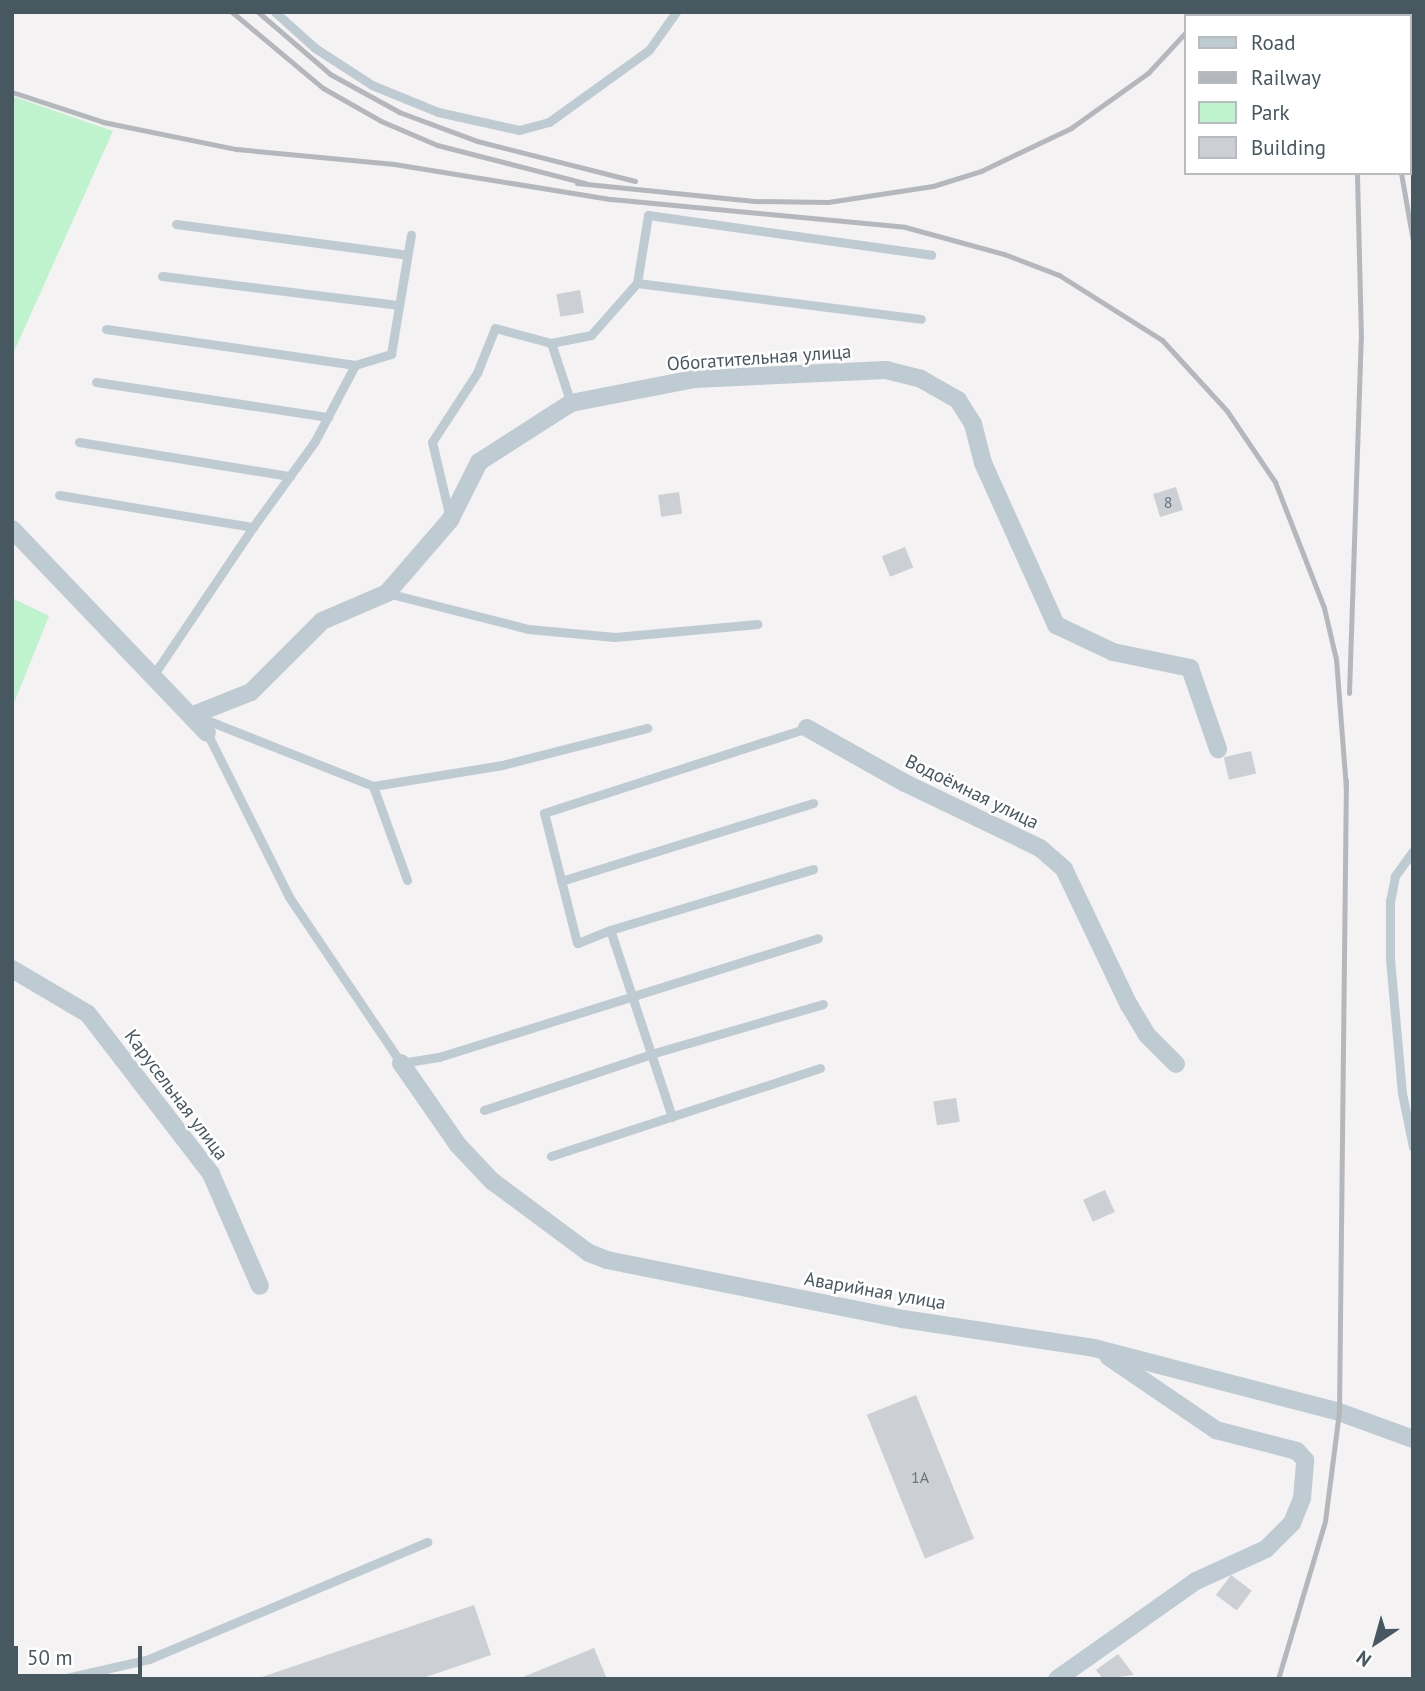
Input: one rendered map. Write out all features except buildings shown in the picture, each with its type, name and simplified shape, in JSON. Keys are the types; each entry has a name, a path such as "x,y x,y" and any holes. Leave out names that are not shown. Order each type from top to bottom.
{"street":[{"name":"Обогатительная улица","path":"192,715 251,692 322,621 387,593 450,520 479,462 571,403 695,379 886,370 921,379 958,401 973,424 983,463 1056,625 1113,652 1190,668 1218,749"},
{"path":"12,529 155,673 207,733"},
{"name":"Водоёмная улица","path":"807,729 905,783 1040,848 1064,869 1129,1005 1147,1035 1176,1064"},
{"name":"Карусельная улица","path":"12,969 88,1014 211,1174 260,1286"},
{"name":"Аварийная улица","path":"401,1063 458,1145 492,1181 589,1253 903,1319 1094,1348 1339,1412 1413,1439"},
{"path":"1058,1679 1196,1581 1266,1549 1292,1523 1302,1498 1305,1460 1297,1451 1216,1430 1094,1348"}],"lane":[{"path":"275,12 315,48 372,85 438,112 519,130 549,122 649,50 676,12"},
{"path":"450,520 432,442 477,373 495,328 551,343 591,335 637,283 648,215 931,255"},
{"path":"176,224 407,255"},
{"path":"106,329 355,365 391,354 411,235"},
{"path":"162,276 399,305"},
{"path":"637,283 921,319"},
{"path":"551,343 571,403"},
{"path":"155,673 290,476 328,417 355,365"},
{"path":"96,382 328,417"},
{"path":"79,442 290,476"},
{"path":"59,495 253,527"},
{"path":"387,593 528,629 615,637 757,624"},
{"path":"192,715 373,786 502,765 647,728"},
{"path":"807,729 544,813 577,943 610,930 813,869"},
{"path":"207,733 289,897 401,1063 439,1058 818,938"},
{"path":"373,786 407,880"},
{"path":"561,881 813,803"},
{"path":"1413,851 1401,864 1393,889 1390,959 1402,1093 1413,1147"},
{"path":"610,930 672,1117"},
{"path":"484,1110 651,1054 823,1004"},
{"path":"551,1156 820,1068"},
{"path":"62,1679 149,1659 427,1542"}],"green space":[{"path":"12,96 113,131 12,356"},
{"path":"12,598 49,616 12,708"}],"railway":[{"path":"232,12 323,88 381,121 437,145 585,183"},
{"path":"258,12 330,74 399,112 477,141 635,181"},
{"path":"577,183 754,201 828,202 933,186 981,171 1071,128 1148,73 1184,34"},
{"path":"12,92 103,122 236,149 394,164 611,199 905,227 1004,254 1059,275 1162,340 1227,411 1275,482 1324,608 1336,659 1346,788"},
{"path":"1349,693 1361,339 1357,175"},
{"path":"1401,175 1413,241"},
{"path":"1278,1679 1325,1521 1339,1412 1346,780"}]}
